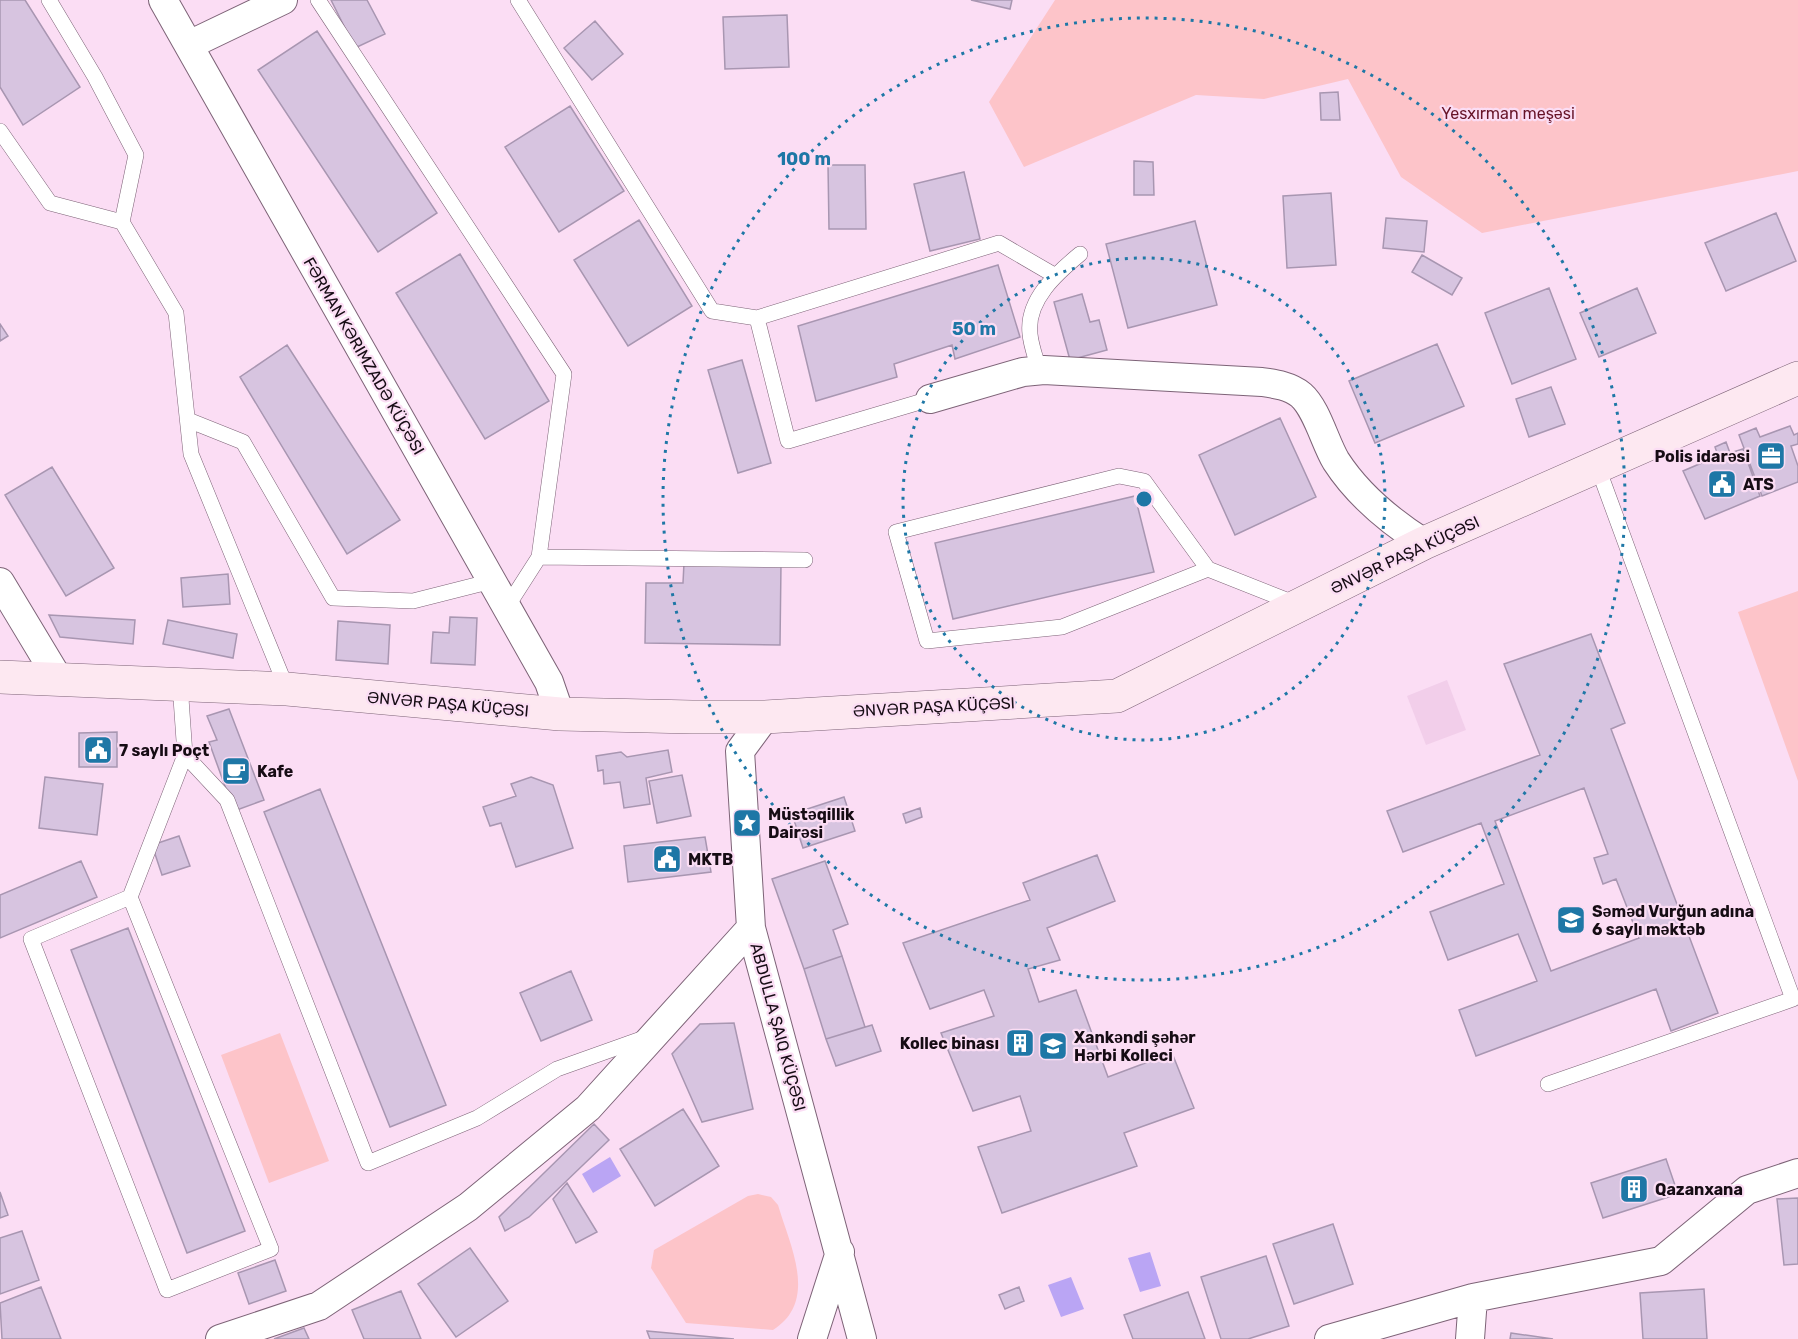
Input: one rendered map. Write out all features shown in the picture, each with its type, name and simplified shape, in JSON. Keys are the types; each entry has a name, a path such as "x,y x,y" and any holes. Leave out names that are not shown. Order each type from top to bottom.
{"street":[{"name":"FƏRMAN KƏRIMZADƏ KÜÇƏSI","path":"163,0 549,682 560,714"},
{"path":"189,45 284,0"},
{"path":"930,399 1023,372 1039,370 1262,382 1291,388 1303,396 1336,461 1361,492 1396,525 1424,543"},
{"name":"ƏNVƏR PAŞA KÜÇƏSI","path":"0,677 287,689 560,714 765,717 1116,696 1424,543 1798,378"},
{"path":"0,582 59,680"},
{"name":"ABDULLA ŞAIQ KÜÇƏSI","path":"765,717 740,751 751,928 862,1339"},
{"path":"220,1339 319,1306 468,1207 588,1108 751,928"},
{"path":"1329,1339 1473,1298 1661,1261 1748,1190 1798,1173"},
{"path":"812,1339 840,1252"},
{"path":"1470,1339 1473,1298"}],"lane":[{"path":"49,0 136,155 122,222 176,313 191,454 287,689"},
{"path":"318,0 564,374 539,557 507,607"},
{"path":"518,0 712,310 758,318 999,243 1054,275"},
{"path":"0,131 50,203 122,222"},
{"path":"1039,370 1030,332 1031,318 1038,298 1054,275 1080,254"},
{"path":"758,318 788,441 930,399"},
{"path":"188,420 243,442 333,598 413,601 492,581"},
{"path":"1548,1084 1793,999 1598,468"},
{"path":"1208,569 1062,627 927,641 896,532 1119,476 1144,481 1208,569 1299,605"},
{"path":"539,557 805,560"},
{"path":"130,897 31,939 167,1290 271,1249 130,897 184,755 180,684"},
{"path":"184,755 227,800 368,1163 477,1118 557,1069 654,1035"}],"shaded area":[{"path":"1447,680 1466,730 1426,745 1407,696"},
{"path":"610,1157 621,1176 593,1193 582,1174"},
{"path":"1150,1252 1161,1286 1140,1292 1128,1258"},
{"path":"1071,1277 1084,1309 1061,1317 1048,1285"}],"green space":[{"name":"Yesxırman meşəsi","path":"1055,0 1798,0 1798,171 1482,233 1401,177 1348,79 1264,99 1196,95 1024,167 989,102"},
{"path":"1798,591 1798,781 1738,612"},
{"path":"280,1033 329,1161 269,1183 221,1055"},
{"path":"758,1194 771,1197 778,1205 797,1272 798,1289 795,1304 787,1318 773,1330 686,1323 651,1268 654,1250 748,1196"}],"building":[{"path":"0,0 25,0 80,87 23,125 0,87"},
{"path":"331,0 367,0 385,34 355,48"},
{"path":"971,0 1012,0 1010,9"},
{"path":"787,15 789,67 725,69 723,17"},
{"path":"595,21 623,54 592,80 564,48"},
{"path":"317,31 437,213 378,252 258,70"},
{"path":"1338,92 1340,120 1321,120 1320,93"},
{"path":"570,106 624,191 559,232 505,147"},
{"path":"1134,161 1153,162 1154,195 1134,195"},
{"path":"828,165 865,165 866,229 829,229"},
{"path":"964,172 980,239 930,251 914,184"},
{"path":"1331,193 1336,265 1287,268 1283,196"},
{"path":"1776,213 1796,261 1726,291 1705,243"},
{"path":"1386,218 1427,221 1424,252 1383,248"},
{"path":"639,220 692,306 628,346 574,260"},
{"path":"1195,221 1217,305 1128,328 1106,244"},
{"path":"460,254 549,401 485,439 396,293"},
{"path":"1422,255 1462,278 1452,295 1412,272"},
{"path":"998,265 1020,337 955,359 952,345 894,364 897,377 816,401 798,326"},
{"path":"1549,288 1576,359 1512,384 1485,313"},
{"path":"1637,288 1656,333 1599,357 1580,313"},
{"path":"1082,294 1090,322 1099,320 1107,350 1070,360 1054,302"},
{"path":"0,324 8,336 0,341"},
{"path":"1437,344 1464,406 1375,443 1349,381"},
{"path":"287,345 400,520 347,554 240,377"},
{"path":"742,360 771,463 738,473 708,370"},
{"path":"1551,387 1565,424 1529,437 1516,399"},
{"path":"1280,418 1316,497 1235,535 1199,455"},
{"name":"Polis idarəsi","path":"1790,426 1794,435 1798,433 1798,444 1791,446 1798,466 1798,482 1762,496 1739,435 1756,428 1760,437"},
{"name":"ATS","path":"1726,442 1730,453 1743,449 1760,496 1705,519 1683,471 1718,456 1715,447"},
{"path":"52,467 114,568 66,596 5,495"},
{"path":"1135,496 1154,572 953,619 935,543"},
{"path":"684,563 781,564 780,645 645,643 646,583 683,583"},
{"path":"228,574 230,604 183,607 181,578"},
{"path":"49,615 135,620 133,644 60,637"},
{"path":"450,617 477,618 475,665 431,663 433,632 449,633"},
{"path":"168,620 237,634 233,658 163,644"},
{"path":"338,621 390,625 388,664 336,660"},
{"path":"1591,634 1625,723 1611,729 1718,1013 1671,1031 1656,989 1476,1056 1459,1010 1537,981 1518,934 1448,960 1430,912 1504,884 1481,823 1403,852 1387,811 1540,755 1504,664","holes":["1584,788 1608,854 1594,858 1603,884 1616,879 1639,938 1551,971 1495,821"]},
{"name":"Kafe","path":"229,709 264,800 234,811 209,742 217,740 207,716"},
{"name":"7 saylı Poçt","path":"117,732 117,767 79,767 79,733"},
{"path":"668,750 672,772 646,778 650,804 624,808 620,782 604,784 603,770 598,771 596,756 621,752 627,757"},
{"path":"682,775 691,816 657,823 649,781"},
{"path":"45,777 103,784 97,835 39,828"},
{"path":"531,777 553,785 573,848 516,867 501,823 490,826 483,807 516,796 511,784"},
{"path":"320,789 446,1105 390,1127 264,812"},
{"path":"844,797 855,831 803,848 792,814"},
{"path":"920,808 922,817 906,823 903,814"},
{"path":"179,836 190,866 162,875 152,845"},
{"name":"MKTB","path":"705,837 711,872 628,882 624,846"},
{"name":"Kollec binası","path":"1097,855 1115,901 1047,928 1060,960 1028,969 1039,1002 1076,990 1108,1077 1172,1053 1194,1108 1124,1133 1137,1166 1002,1213 978,1147 1031,1131 1020,1096 973,1111 941,1033 994,1016 984,990 930,1009 903,943 1030,900 1023,883"},
{"path":"81,861 97,897 0,938 0,895"},
{"path":"825,861 848,924 833,930 842,956 804,969 772,879"},
{"path":"128,928 245,1231 187,1253 71,950"},
{"path":"842,956 865,1027 826,1039 804,969"},
{"path":"571,971 592,1020 541,1041 520,993"},
{"path":"734,1023 753,1109 702,1122 672,1054 700,1024"},
{"path":"872,1025 881,1051 836,1066 826,1039"},
{"path":"683,1109 719,1166 655,1206 620,1149"},
{"path":"594,1124 609,1140 529,1217 505,1231 499,1217"},
{"name":"Qazanxana","path":"1666,1159 1678,1194 1603,1218 1591,1183"},
{"path":"567,1183 597,1232 576,1243 553,1199"},
{"path":"0,1192 8,1215 0,1218"},
{"path":"1798,1198 1798,1264 1784,1265 1777,1199"},
{"path":"1333,1224 1353,1284 1294,1304 1273,1244"},
{"path":"22,1231 39,1280 0,1294 0,1238"},
{"path":"470,1248 508,1301 456,1337 418,1284"},
{"path":"1266,1256 1289,1326 1248,1339 1221,1339 1201,1277"},
{"path":"275,1260 286,1291 249,1304 238,1273"},
{"path":"41,1287 61,1339 2,1339 0,1303"},
{"path":"1019,1287 1024,1301 1005,1309 999,1295"},
{"path":"1704,1289 1707,1339 1643,1339 1640,1293"},
{"path":"401,1291 421,1339 364,1339 352,1310"},
{"path":"1188,1292 1205,1339 1133,1339 1124,1315"},
{"path":"304,1328 309,1339 274,1339"},
{"path":"647,1331 734,1339 650,1339"},
{"path":"1511,1333 1553,1339 1510,1339"}],"place":[{"name":"Polis idarəsi","path":"1771,456"},
{"name":"ATS","path":"1722,484"},
{"name":"7 saylı Poçt","path":"98,750"},
{"name":"Kafe","path":"236,771"},
{"name":"Müstəqillik Dairəsi","path":"747,823"},
{"name":"MKTB","path":"667,859"},
{"name":"Səməd Vurğun adına 6 saylı məktəb","path":"1571,920"},
{"name":"Kollec binası","path":"1020,1043"},
{"name":"Xankəndi şəhər Hərbi Kolleci","path":"1053,1046"},
{"name":"Qazanxana","path":"1634,1189"}]}
